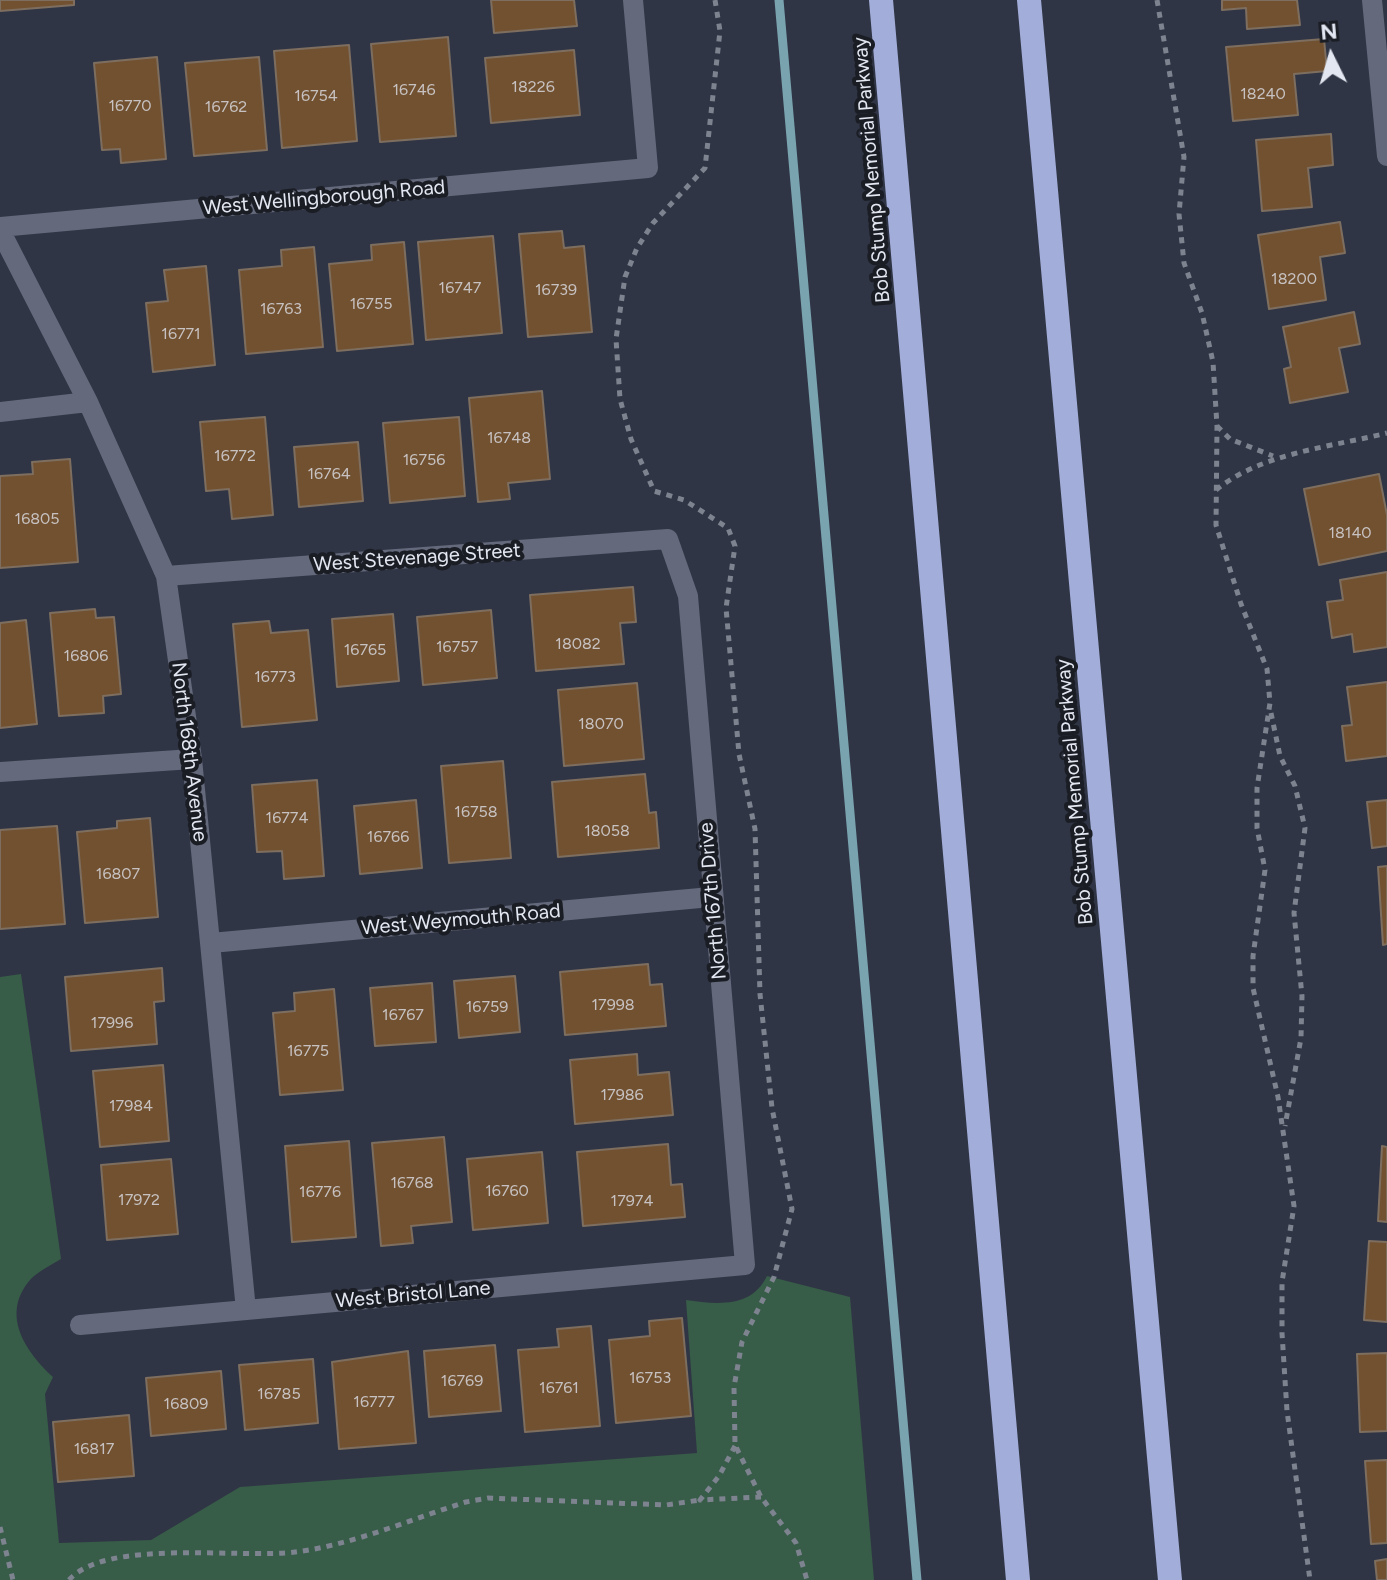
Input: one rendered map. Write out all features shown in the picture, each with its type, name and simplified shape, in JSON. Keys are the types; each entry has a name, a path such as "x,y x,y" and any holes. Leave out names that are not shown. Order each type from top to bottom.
{"highway":[{"name":"Bob Stump Memorial Parkway","path":"881,0 1018,1580"},
{"name":"Bob Stump Memorial Parkway","path":"1029,0 1170,1580"}],"street":[{"name":"West Wellingborough Road","path":"0,228 648,168 633,0"},
{"path":"1372,0 1387,156"},
{"name":"North 168th Avenue","path":"0,228 88,402 166,576 192,759 246,1310"},
{"path":"0,412 88,402"},
{"name":"West Stevenage Street","path":"166,576 668,539"},
{"name":"North 167th Drive","path":"668,539 688,596 711,897 745,1265"},
{"path":"0,772 192,759"},
{"name":"West Weymouth Road","path":"211,943 711,897"},
{"name":"West Bristol Lane","path":"80,1325 745,1265"}],"path":[{"path":"1157,0 1184,157 1179,214 1184,263 1202,313 1213,362 1217,426 1216,525 1241,604 1267,669 1269,707 1280,756 1295,786 1305,828 1294,913 1302,996 1301,1038 1297,1073 1286,1103 1284,1139"},
{"path":"1217,426 1230,439 1273,457"},
{"path":"1216,490 1273,457 1307,453 1387,433"},
{"path":"1269,707 1257,788 1257,828 1265,870 1253,956 1253,988 1284,1139 1294,1206 1282,1282 1282,1333 1287,1411 1310,1580"},
{"path":"700,1500 719,1476 735,1445"},
{"path":"69,1580 79,1569 97,1562 135,1556 299,1552 488,1498 666,1505 761,1497"},
{"path":"0,1527 13,1580"}],"green space":[{"path":"21,974 61,1259 30,1280 21,1293 17,1319 26,1345 53,1377 45,1394 59,1543 151,1540 240,1487 697,1453 686,1300 732,1302 752,1294 767,1276 850,1297 874,1580 0,1580 0,977"}],"building":[{"path":"0,0 74,0 74,5 0,11"},
{"path":"491,0 574,0 577,26 494,33"},
{"path":"1222,0 1297,0 1300,25 1247,29 1246,8 1222,10"},
{"path":"448,37 456,136 380,142 371,44"},
{"path":"1324,39 1327,71 1294,74 1298,115 1233,121 1226,47"},
{"path":"349,45 357,141 282,148 274,51"},
{"path":"574,50 580,115 491,123 485,58"},
{"path":"157,57 166,159 121,163 120,149 102,150 94,63"},
{"path":"259,57 267,150 194,156 185,63"},
{"path":"1331,134 1333,165 1308,168 1312,207 1262,211 1256,140"},
{"path":"1340,222 1345,253 1320,257 1326,300 1269,309 1258,235"},
{"path":"562,231 564,248 584,246 592,332 528,337 519,234"},
{"path":"493,236 502,333 426,340 418,242"},
{"path":"404,242 413,344 337,351 329,264 372,260 371,245"},
{"path":"314,247 323,347 246,354 239,270 282,266 281,250"},
{"path":"206,266 215,365 153,372 146,303 168,301 164,270"},
{"path":"1354,312 1360,344 1339,348 1348,392 1290,403 1284,369 1291,367 1283,327"},
{"path":"542,391 550,479 508,483 510,499 478,502 469,398"},
{"path":"265,417 273,515 232,519 229,489 206,491 200,422"},
{"path":"459,417 465,496 390,503 383,423"},
{"path":"358,442 363,501 299,507 294,447"},
{"path":"70,459 78,562 0,568 0,476 33,474 32,462"},
{"path":"1379,474 1387,515 1387,551 1319,565 1304,489"},
{"path":"1387,572 1387,647 1354,652 1352,634 1332,638 1327,602 1343,600 1340,580"},
{"path":"633,587 636,622 620,623 624,664 536,671 530,595"},
{"path":"95,609 96,618 114,617 121,694 103,696 104,713 59,716 50,613"},
{"path":"491,610 497,678 423,685 417,617"},
{"path":"393,614 399,681 337,687 332,619"},
{"path":"26,620 37,724 0,728 0,623"},
{"path":"269,621 271,633 308,630 317,720 242,727 233,624"},
{"path":"1387,682 1387,756 1346,761 1342,726 1352,725 1347,687"},
{"path":"637,683 644,759 564,766 558,690"},
{"path":"503,761 511,858 449,863 441,766"},
{"path":"645,774 649,813 656,812 659,848 558,857 552,782"},
{"path":"317,780 324,876 284,879 282,851 257,852 252,785"},
{"path":"416,800 422,868 360,874 354,806"},
{"path":"1387,800 1387,846 1372,848 1367,802"},
{"path":"150,818 158,917 85,923 77,832 117,828 117,821"},
{"path":"57,826 65,924 0,929 0,830"},
{"path":"1387,866 1387,944 1383,945 1378,867"},
{"path":"648,964 650,985 662,984 666,1026 565,1035 560,972"},
{"path":"162,968 164,1001 154,1002 157,1044 71,1051 65,977"},
{"path":"515,976 520,1032 459,1038 454,981"},
{"path":"432,983 436,1042 375,1046 370,988"},
{"path":"334,989 343,1090 280,1095 273,1013 295,1011 294,993"},
{"path":"637,1054 638,1075 669,1072 673,1115 575,1124 570,1060"},
{"path":"163,1065 169,1141 100,1147 93,1071"},
{"path":"444,1137 452,1222 411,1226 413,1243 381,1246 372,1143"},
{"path":"349,1141 356,1237 292,1242 285,1146"},
{"path":"668,1144 671,1185 682,1184 685,1217 583,1226 577,1152"},
{"path":"1382,1146 1387,1147 1387,1222 1378,1221"},
{"path":"542,1152 548,1223 473,1230 467,1159"},
{"path":"171,1159 178,1234 107,1240 101,1165"},
{"path":"1369,1241 1387,1242 1387,1322 1364,1320"},
{"path":"682,1318 691,1416 616,1423 609,1340 650,1336 649,1321"},
{"path":"591,1326 600,1426 525,1432 518,1350 559,1347 557,1329"},
{"path":"495,1345 501,1411 429,1417 424,1351"},
{"path":"408,1351 416,1443 339,1449 332,1362"},
{"path":"1387,1353 1387,1431 1360,1432 1357,1354"},
{"path":"313,1359 318,1423 245,1430 239,1365"},
{"path":"221,1371 226,1429 151,1436 146,1378"},
{"path":"129,1415 134,1476 58,1482 53,1422"},
{"path":"1387,1460 1387,1543 1371,1544 1365,1461"},
{"path":"1387,1559 1387,1580 1377,1580 1375,1561"}],"waterway":[{"path":"779,0 917,1580"}]}
